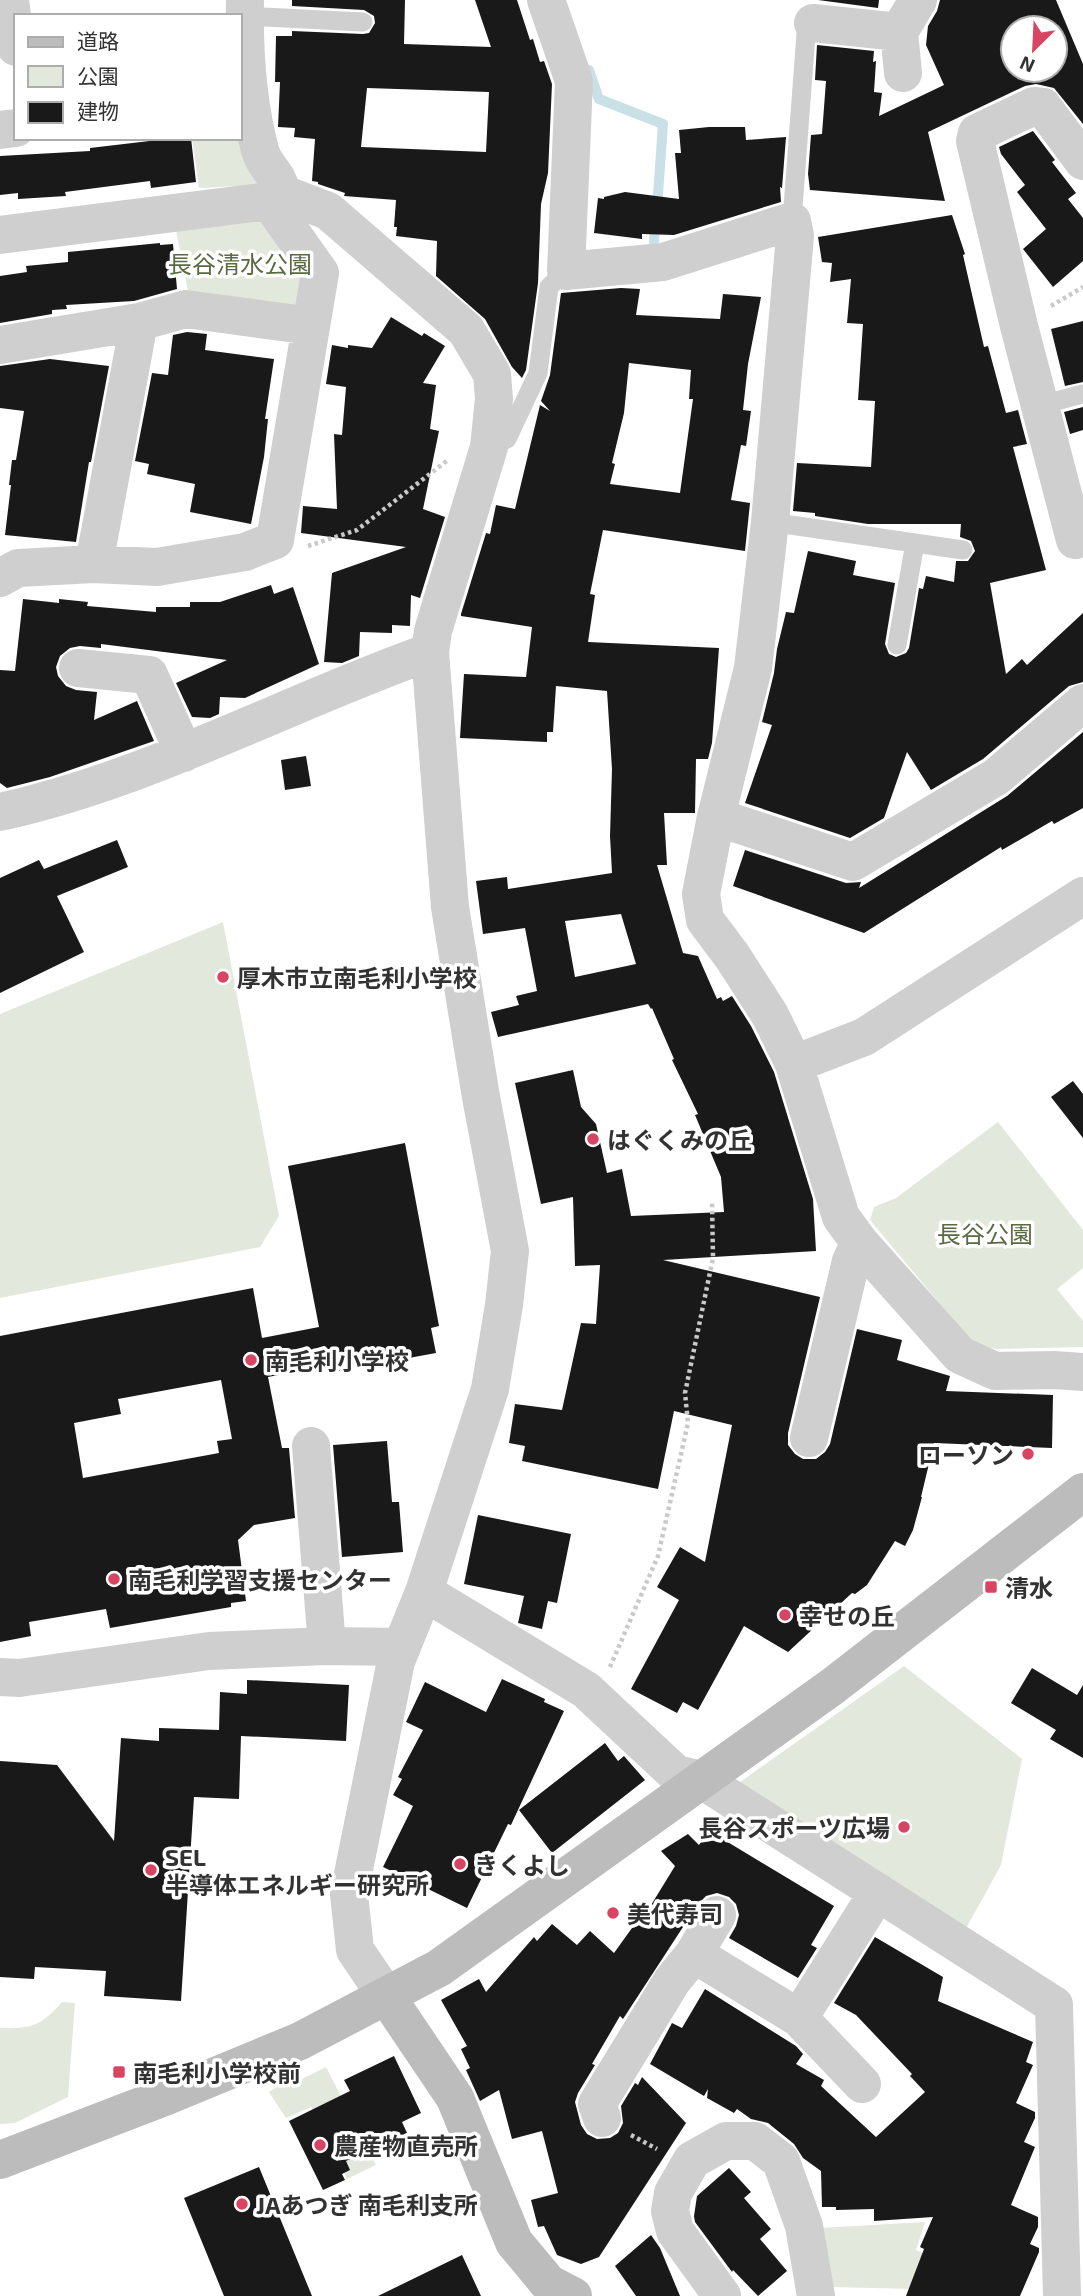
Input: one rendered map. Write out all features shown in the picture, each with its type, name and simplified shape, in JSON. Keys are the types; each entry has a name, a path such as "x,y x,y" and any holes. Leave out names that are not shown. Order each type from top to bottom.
{"street":[{"path":"10,0 14,31"},
{"path":"547,0 574,81 566,271 663,262 792,221 795,236 770,522 752,668 716,817 701,894 705,920 732,956 770,1016 794,1065 841,1217 860,1243 960,1355 995,1371 1083,1372"},
{"path":"903,73 899,32 918,0"},
{"path":"244,23 245,98 260,154 281,183 275,197"},
{"path":"813,23 899,32"},
{"path":"1075,520 1019,326 975,141 977,133 1034,106 1043,107 1083,161"},
{"path":"0,578 18,568 94,564 157,567 245,552 275,540 320,273 275,197"},
{"path":"0,235 275,197 328,211 466,330 492,374 494,399 490,441 433,631 430,652 450,907 481,1097 510,1251 490,1389 424,1592 396,1661 349,1894 355,1950 455,2098 514,2242 548,2283 574,2296"},
{"path":"0,345 139,322 186,309 311,327"},
{"path":"94,564 139,322"},
{"path":"0,812 38,804 184,753 370,673 430,652"},
{"path":"78,668 149,675 184,753"},
{"path":"716,817 853,862 916,806 996,777 1058,744 1083,703"},
{"path":"794,1065 864,1037 1083,896"},
{"path":"815,1416 836,1281 860,1243"},
{"path":"312,1446 327,1646"},
{"path":"0,2160 155,2101 300,2041 439,1968 833,1686 1083,1492"},
{"path":"424,1592 586,1690 676,1774 702,1780 1068,2008 1062,2296"},
{"path":"0,1677 19,1678 209,1651 327,1646 402,1647"},
{"path":"799,2018 878,1892"},
{"path":"602,2118 597,2105 672,1981 694,1954 717,1915"},
{"path":"694,1954 799,2018 862,2084"},
{"path":"722,2296 675,2231 670,2211 673,2193 692,2160 726,2141 755,2141 781,2161 804,2226 816,2296"}],"lane":[{"path":"244,23 363,22"},
{"path":"792,221 806,34 809,23 813,23"},
{"path":"490,441 507,439 538,373 549,287 566,271"},
{"path":"1041,405 1083,394"},
{"path":"770,522 963,550"},
{"path":"897,645 915,543"}],"path":[{"path":"275,540 297,550 357,530 469,445 490,441"},
{"path":"607,1675 658,1556 688,1423 685,1393 713,1258 712,1201"},
{"path":"602,2118 662,2152"}],"green space":[{"path":"192,140 241,140 260,185 199,188"},
{"name":"長谷清水公園","path":"260,217 307,277 301,309 190,301 175,225"},
{"path":"223,922 279,1216 260,1247 0,1298 0,1014"},
{"name":"長谷公園","path":"998,1122 1083,1230 1083,1268 1057,1289 1083,1321 1083,1347 996,1349 970,1340 870,1220 874,1207 896,1198"},
{"name":"長谷スポーツ広場","path":"904,1666 1022,1759 1001,1865 963,1934 740,1782"},
{"path":"62,2002 75,2003 68,2097 15,2123 0,2124 0,2028 28,2027 48,2016"},
{"path":"326,2067 376,2165 347,2179 311,2107 286,2118 269,2092 294,2077 296,2082"},
{"path":"925,2222 916,2250 927,2255 913,2289 830,2287 820,2228"}],"building":[{"path":"292,0 405,0 404,44 491,47 475,0 517,0 530,40 533,39 540,62 544,61 552,84 548,173 541,204 538,283 526,370 522,378 512,367 485,319 436,276 437,241 396,236 396,200 344,196 345,193 312,181 315,139 294,137 295,128 278,127 280,82 275,82 276,36 292,36 292,31 363,34 369,33 375,23 374,16 364,10 292,6","holes":["367,88 489,92 486,152 361,147"]},
{"path":"818,0 879,0 878,8"},
{"path":"940,0 1056,0 1062,14 999,14 999,84 1036,84 1025,86 928,132 945,201 810,190 808,174 811,135 822,134 826,81 815,80 817,45 874,51 874,92 882,93 879,116 944,85 926,45 928,26"},
{"path":"1069,31 1083,64 1083,124 1054,88 1036,84 1069,84"},
{"path":"745,127 746,140 786,137 782,188 780,187 781,202 674,235 642,234 642,239 594,233 598,198 604,199 625,192 679,199 675,153 681,153 679,130"},
{"path":"1033,131 1076,193 1068,199 1083,218 1083,261 1053,287 1023,249 1046,229 1017,192 1025,185 1001,154 999,147"},
{"path":"158,140 191,140 196,182 151,188 150,181 65,192 66,196 18,199 18,193 0,195 0,156 90,151 90,148"},
{"path":"952,215 965,254 963,255 984,347 988,346 1006,413 1018,410 1027,444 1013,447 1046,570 990,583 1006,674 1022,659 1027,665 1083,613 1083,682 1069,686 983,759 931,790 907,752 884,818 850,838 745,803 772,725 762,722 777,649 786,612 794,613 808,551 856,561 853,575 895,583 885,644 889,654 896,657 906,653 909,648 919,588 923,589 926,576 954,582 956,561 968,561 975,551 971,541 960,537 961,524 868,524 793,511 797,463 871,467 875,401 858,400 863,324 847,323 851,279 830,282 832,263 822,262 818,237"},
{"path":"173,244 177,289 134,301 66,305 67,309 52,310 52,314 0,323 0,276 27,272 26,266 68,262 68,252"},
{"path":"640,289 636,315 720,319 723,294 761,297 748,364 743,410 751,411 746,446 741,445 731,500 750,503 745,551 603,530 590,594 595,595 588,642 719,648 712,743 708,759 696,759 695,813 664,813 667,865 657,865 683,953 698,956 717,999 721,997 723,1001 732,996 751,1026 774,1072 813,1199 816,1251 663,1260 820,1297 788,1433 788,1445 803,1459 816,1459 830,1444 857,1329 902,1340 897,1360 950,1376 946,1391 1053,1395 1052,1448 934,1443 913,1530 905,1546 895,1541 867,1585 855,1594 852,1593 788,1652 744,1626 698,1710 683,1702 677,1713 631,1689 679,1600 657,1587 680,1547 705,1562 732,1425 674,1411 658,1489 522,1461 525,1446 509,1443 515,1404 562,1410 581,1323 596,1324 600,1265 575,1266 573,1197 541,1204 515,1083 573,1070 581,1107 596,1124 607,1173 622,1169 631,1216 724,1212 721,1177 695,1115 698,1114 648,1004 498,1037 491,1012 519,1005 516,996 537,991 525,928 483,934 476,881 507,877 508,889 612,873 612,769 607,691 556,686 553,732 547,732 547,742 460,738 464,674 526,677 532,627 461,614 486,533 490,534 496,505 515,509 540,405 550,411 541,401 550,375 561,293","holes":["629,363 691,370 689,399 693,399 680,493 610,484 615,464 612,463 624,413","621,914 636,964 575,977 565,921"]},
{"path":"391,317 445,346 423,383 436,385 430,429 439,431 423,509 445,517 420,598 411,595 410,626 392,625 392,633 360,632 359,656 342,663 324,662 332,573 406,547 301,533 303,506 337,509 334,434 342,435 346,387 326,384 332,345 372,348"},
{"path":"1083,321 1083,382 1065,386 1051,329"},
{"path":"187,332 207,334 205,350 274,359 265,419 268,419 264,457 251,524 190,512 195,484 147,474 149,464 135,461 152,373 168,375 173,335"},
{"path":"50,359 109,366 76,542 5,535 12,460 16,460 24,411 0,408 0,366"},
{"path":"1083,407 1083,430 1070,434 1064,412"},
{"path":"271,585 274,594 293,587 319,664 245,698 220,697 219,714 210,718 192,717 176,683 227,660 101,644 101,648 70,648 60,656 56,667 58,676 66,686 97,692 94,720 137,701 154,741 50,777 7,788 0,783 0,670 15,671 23,599 59,603 59,599 88,602 87,606 156,612 156,607 190,607 190,602 220,602"},
{"path":"1083,732 1083,808 1054,824 1052,821 1002,850 1001,847 864,933 733,886 745,850 846,883 861,882 859,888 1007,796"},
{"path":"306,756 311,786 285,790 281,760"},
{"path":"117,840 128,867 57,896 84,952 0,993 0,878 39,860 44,869"},
{"path":"1073,1081 1083,1094 1083,1138 1051,1097"},
{"path":"405,1143 439,1326 431,1328 436,1353 327,1373 326,1366 268,1377 282,1448 289,1448 295,1518 254,1525 238,1540 246,1601 231,1603 231,1607 110,1628 106,1609 29,1622 31,1636 0,1642 0,1336 253,1288 262,1338 319,1327 288,1166","holes":["221,1380 232,1439 217,1441 219,1453 83,1478 74,1423 121,1414 118,1399"]},
{"path":"387,1441 392,1502 399,1502 403,1552 342,1557 333,1445"},
{"path":"478,1515 571,1534 557,1603 548,1601 542,1629 518,1623 524,1596 464,1584"},
{"path":"1032,1668 1077,1695 1083,1685 1083,1758 1050,1739 1056,1730 1011,1703"},
{"path":"502,1679 564,1711 511,1825 508,1824 467,1908 383,1867 413,1806 393,1795 402,1779 398,1777 423,1730 406,1722 425,1682 486,1712"},
{"path":"247,1680 349,1685 346,1741 241,1736 239,1799 194,1797 181,2001 104,1996 106,1971 35,1967 34,1979 0,1977 0,1761 57,1765 114,1841 121,1738 159,1741 159,1728 219,1730 220,1692 247,1694"},
{"path":"605,1743 618,1761 624,1756 645,1780 552,1853 519,1810"},
{"path":"688,1834 699,1845 706,1835 719,1842 721,1838 834,1906 811,1945 817,1948 798,1978 729,1938 739,1915 736,1904 729,1897 717,1893 706,1896 698,1904 623,2019 620,2016 592,2064 595,2065 575,2102 581,2125 587,2134 597,2139 610,2138 618,2133 623,2123 621,2106 635,2083 638,2085 642,2077 686,2123 599,2257 581,2264 557,2255 544,2226 538,2227 531,2200 558,2193 542,2131 512,2139 499,2090 480,2101 466,2070 470,2068 461,2049 467,2046 441,2000 479,1979 486,1992 534,1937 537,1941 552,1924 577,1945 590,1931 614,1953 637,1921 640,1923 675,1866 661,1851"},
{"path":"875,1937 943,1977 938,2001 1033,2042 1026,2062 1033,2065 1016,2103 1035,2112 1024,2142 1035,2147 1011,2205 1038,2217 1038,2227 1030,2244 1039,2248 1039,2252 1020,2296 906,2296 924,2249 920,2247 933,2217 874,2221 874,2209 836,2210 836,2207 822,2207 821,2171 803,2158 794,2144 768,2123 751,2119 737,2109 734,2113 707,2098 708,2089 704,2096 650,2064 672,2023 682,2028 705,1989 796,2046 803,2054 796,2064 824,2080 821,2086 876,2137 925,2092 910,2076 912,2074 856,2015 834,2003"},
{"path":"394,2056 421,2113 402,2122 407,2133 346,2161 350,2170 342,2174 345,2180 323,2190 289,2121 350,2091 344,2080"},
{"path":"259,2167 312,2296 224,2296 184,2198"},
{"path":"729,2168 751,2192 744,2198 771,2229 760,2239 787,2271 758,2296 733,2270 732,2272 695,2222 697,2196"},
{"path":"651,2235 660,2248 680,2296 636,2296 615,2266"},
{"path":"462,2255 481,2296 378,2296"}],"waterway":[{"path":"589,70 599,99 663,124 657,209"},
{"path":"654,242 655,224"}],"place":[{"name":"厚木市立南毛利小学校","path":"223,977"},
{"name":"はぐくみの丘","path":"593,1139"},
{"name":"南毛利小学校","path":"251,1360"},
{"name":"ローソン","path":"1028,1454"},
{"name":"南毛利学習支援センター","path":"114,1579"},
{"name":"清水","path":"991,1587"},
{"name":"幸せの丘","path":"785,1615"},
{"name":"長谷スポーツ広場","path":"904,1827"},
{"name":"きくよし","path":"460,1864"},
{"name":"SEL 半導体エネルギー研究所","path":"151,1870"},
{"name":"美代寿司","path":"613,1913"},
{"name":"南毛利小学校前","path":"119,2072"},
{"name":"農産物直売所","path":"320,2145"},
{"name":"JAあつぎ 南毛利支所","path":"242,2204"}]}
